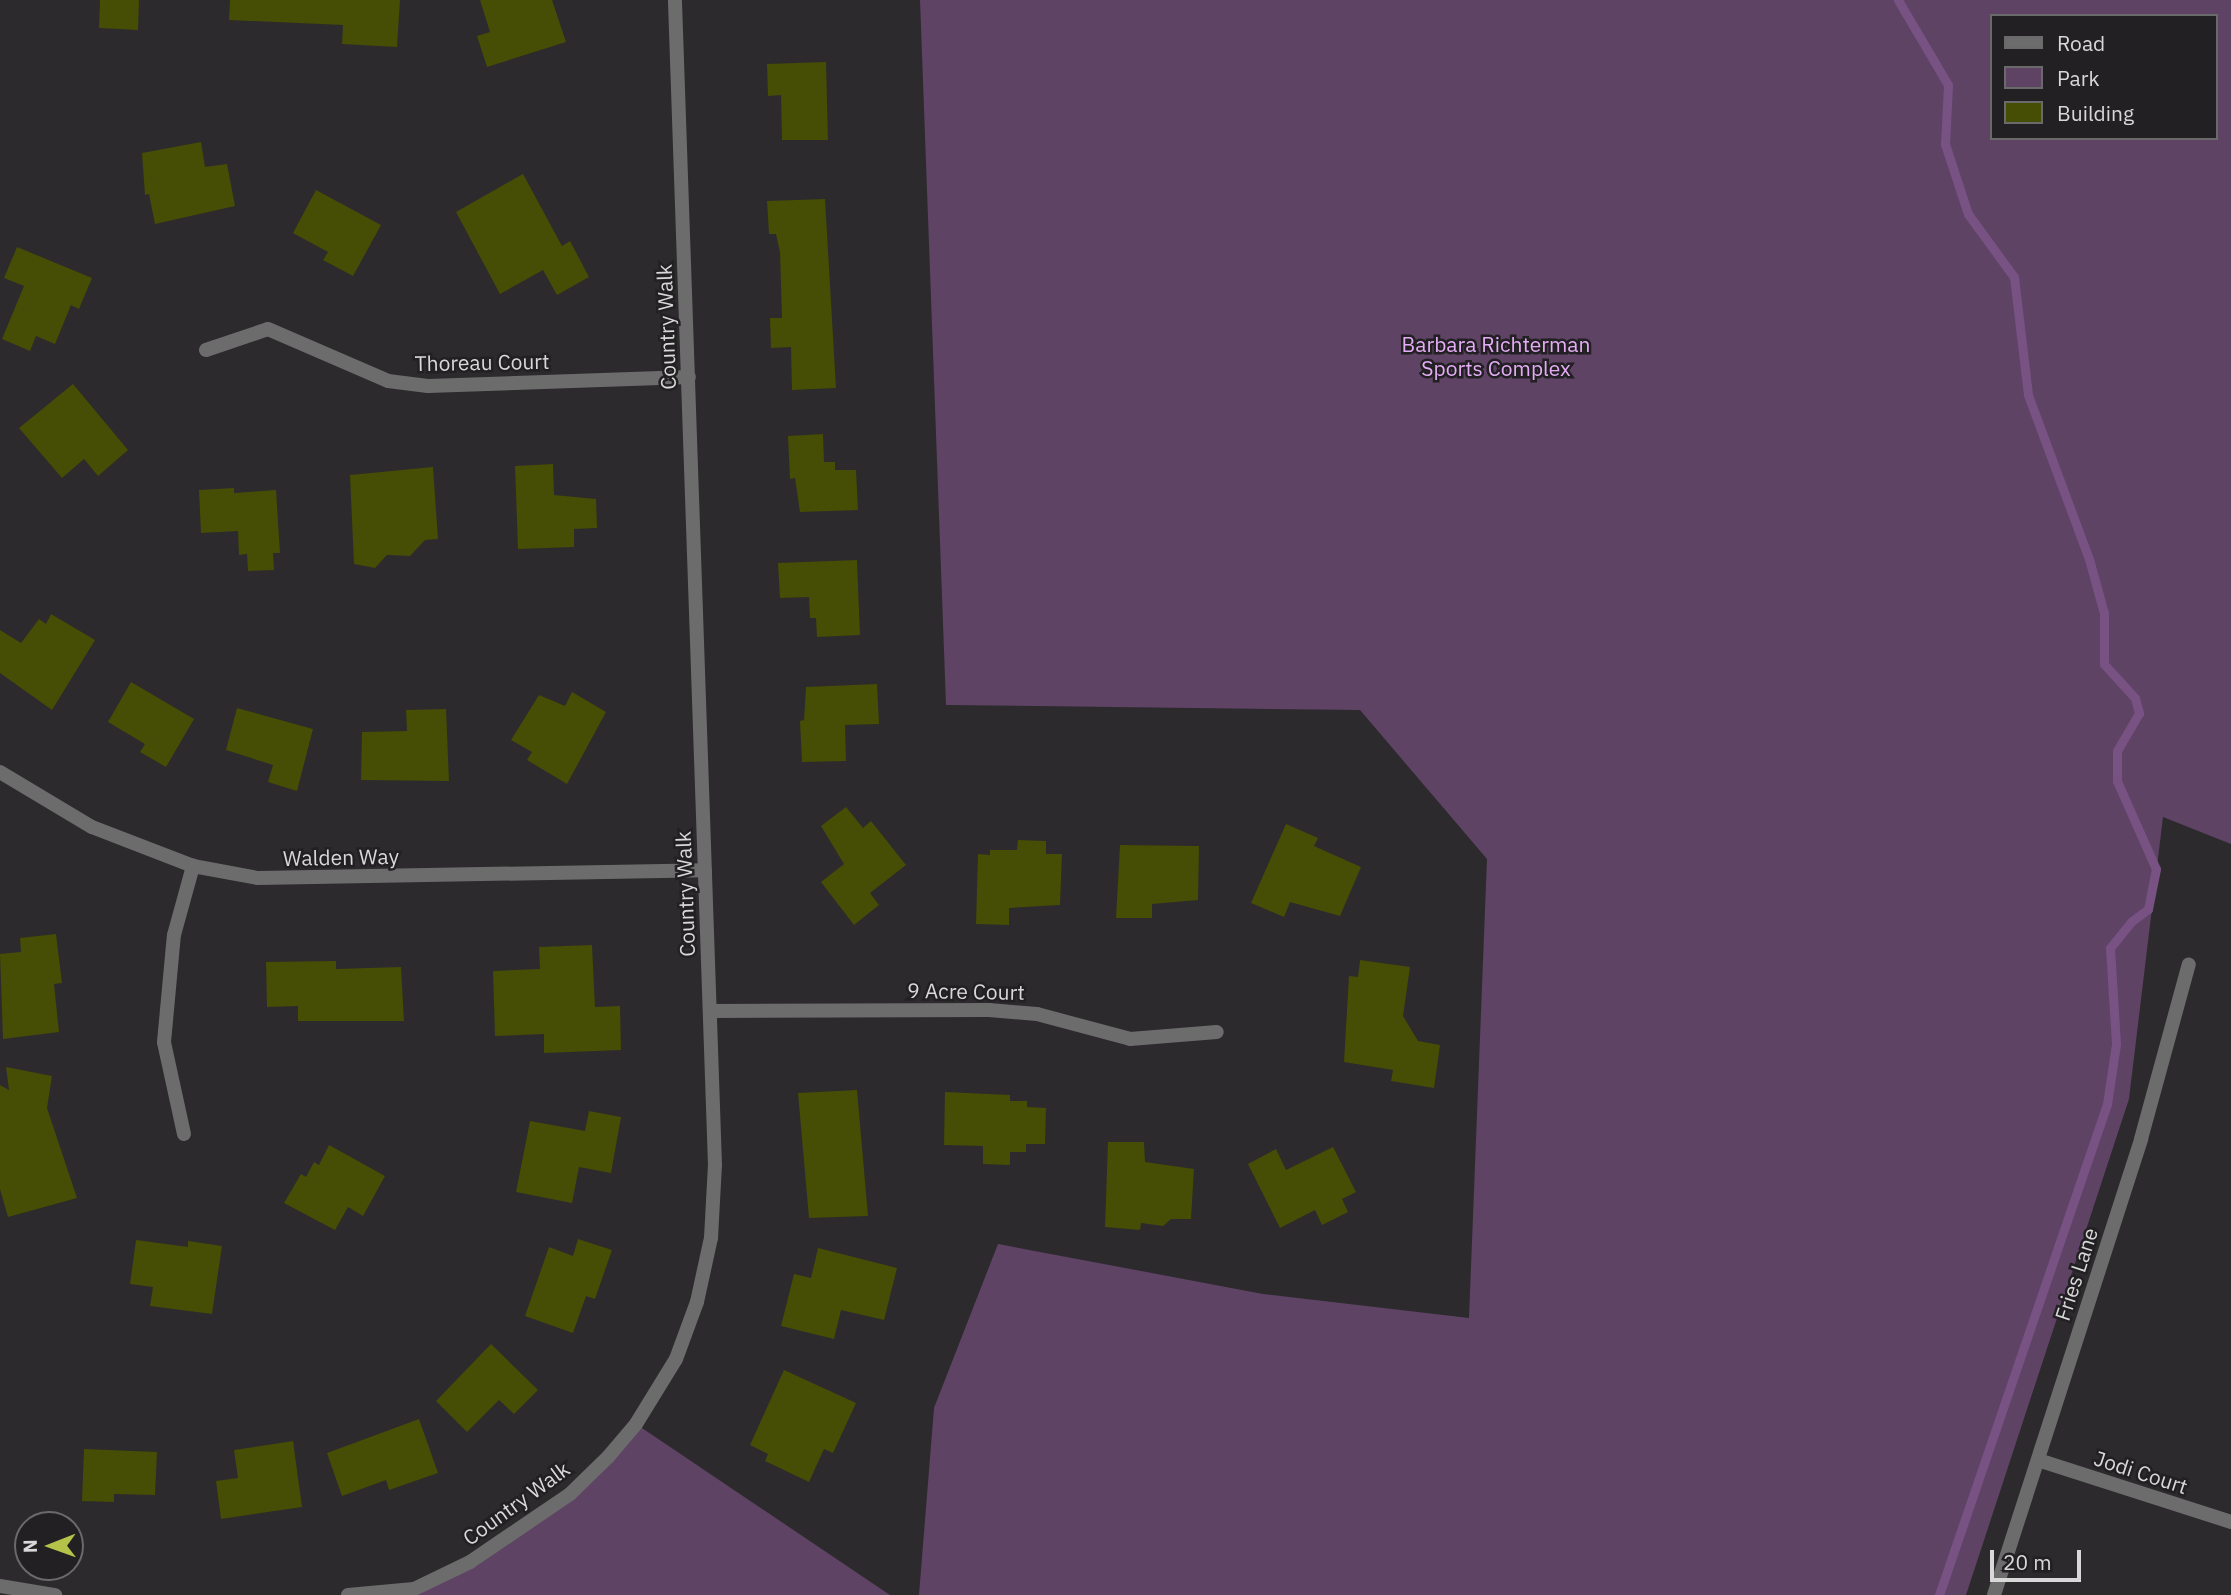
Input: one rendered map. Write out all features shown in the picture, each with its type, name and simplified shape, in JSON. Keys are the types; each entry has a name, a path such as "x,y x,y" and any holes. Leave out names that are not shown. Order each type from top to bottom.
{"street":[{"name":"Country Walk","path":"348,1595 414,1589 470,1562 570,1494 636,1424 669,1370 697,1302 710,1238 715,1165 675,0"},
{"name":"Thoreau Court","path":"206,350 268,329 388,382 428,386 689,377"},
{"name":"Walden Way","path":"0,772 92,827 193,866 258,878 317,880 705,870"},
{"path":"184,1134 164,1042 174,935 193,866"},
{"name":"Fries Lane","path":"1994,1595 2141,1139 2189,964"},
{"name":"9 Acre Court","path":"710,1011 989,1010 1037,1014 1130,1039 1217,1032"},
{"name":"Jodi Court","path":"2038,1460 2231,1522"},
{"path":"0,1586 55,1595"}],"green space":[{"name":"Barbara Richterman Sports Complex","path":"920,0 2231,0 2231,844 2163,817 2129,1099 1966,1595 919,1595 934,1408 998,1244 1263,1294 1469,1318 1487,859 1360,710 946,705"},
{"path":"636,1424 890,1595 348,1595 414,1589 570,1494"}],"building":[{"path":"100,0 139,0 138,30 99,28"},
{"path":"230,0 400,0 397,47 342,44 343,25 229,20"},
{"path":"480,0 552,0 566,42 487,67 477,36 490,32"},
{"path":"826,62 828,140 782,140 781,95 768,96 767,64"},
{"path":"201,142 205,167 227,164 235,206 155,224 149,194 145,195 142,153"},
{"path":"523,174 562,246 570,241 589,277 557,295 543,270 500,294 456,212"},
{"path":"316,190 381,225 353,276 323,260 328,252 293,233"},
{"path":"825,199 836,388 792,390 791,347 771,348 770,318 782,318 780,252 776,234 769,234 767,201"},
{"path":"17,247 92,278 79,309 71,305 55,344 36,336 30,351 2,339 24,286 4,278"},
{"path":"73,384 128,450 98,476 84,459 62,478 19,428"},
{"path":"823,434 824,462 835,462 835,470 856,470 858,510 800,512 795,478 790,479 788,436"},
{"path":"553,464 554,495 596,499 597,528 574,529 574,547 518,549 515,466"},
{"path":"433,467 438,539 425,540 410,556 387,555 375,568 354,564 350,475"},
{"path":"234,488 234,493 276,490 280,553 273,553 274,570 248,571 247,554 239,555 238,531 201,533 199,490"},
{"path":"857,560 860,635 817,637 816,618 810,618 809,597 780,598 778,563"},
{"path":"51,614 95,640 52,710 0,673 0,630 21,643 39,619 46,624"},
{"path":"131,682 194,719 166,767 140,752 145,744 108,722"},
{"path":"877,684 879,724 845,725 846,761 802,762 800,721 804,720 806,687"},
{"path":"572,692 606,712 567,784 527,760 532,752 511,740 539,695 565,706"},
{"path":"237,708 313,729 297,791 268,782 273,765 226,750"},
{"path":"446,709 449,781 361,780 362,732 407,731 406,710"},
{"path":"846,807 863,828 871,821 906,865 870,893 879,905 854,925 821,882 844,864 821,826"},
{"path":"1286,824 1318,838 1314,846 1361,867 1340,916 1290,902 1284,917 1251,903"},
{"path":"1018,840 1046,841 1046,854 1062,854 1060,905 1009,908 1009,925 976,924 978,854 990,855 990,850 1017,850"},
{"path":"1120,845 1199,846 1198,900 1152,904 1152,918 1116,918"},
{"path":"56,934 62,983 54,984 59,1032 3,1039 0,954 21,952 20,938"},
{"path":"592,945 595,1007 620,1006 621,1050 544,1053 544,1034 495,1036 493,971 540,969 539,947"},
{"path":"1360,960 1410,967 1403,1016 1418,1041 1440,1045 1434,1088 1391,1081 1393,1070 1344,1062 1349,976 1358,977"},
{"path":"336,961 336,969 401,967 404,1021 298,1021 298,1006 267,1007 266,962"},
{"path":"6,1067 52,1076 47,1108 77,1198 8,1217 0,1189 0,1085 9,1090"},
{"path":"857,1090 868,1216 809,1218 798,1093"},
{"path":"945,1092 1010,1095 1010,1101 1027,1101 1027,1107 1046,1108 1045,1144 1026,1144 1026,1152 1010,1152 1010,1165 983,1164 983,1146 944,1145"},
{"path":"589,1111 621,1117 611,1173 579,1167 572,1203 516,1192 530,1121 585,1131"},
{"path":"1108,1142 1144,1142 1145,1162 1194,1169 1191,1219 1171,1219 1163,1226 1141,1223 1140,1230 1105,1227"},
{"path":"329,1145 385,1176 363,1216 348,1207 335,1230 284,1203 301,1174 306,1177 314,1162 319,1165"},
{"path":"1333,1147 1356,1192 1342,1199 1348,1212 1322,1225 1315,1210 1280,1228 1248,1164 1276,1149 1286,1170"},
{"path":"578,1239 612,1250 595,1299 586,1296 573,1333 525,1316 549,1247 573,1256"},
{"path":"136,1240 188,1247 188,1241 222,1246 212,1314 150,1306 153,1287 130,1284"},
{"path":"818,1248 897,1268 884,1320 841,1310 834,1339 781,1326 794,1274 811,1278"},
{"path":"491,1344 538,1390 514,1414 499,1400 467,1432 436,1401"},
{"path":"784,1370 856,1403 833,1453 824,1449 809,1482 765,1461 768,1454 750,1445"},
{"path":"419,1419 438,1473 389,1490 386,1480 342,1496 327,1453"},
{"path":"293,1441 302,1507 221,1519 216,1481 238,1478 234,1450"},
{"path":"84,1449 157,1452 155,1495 114,1494 114,1502 82,1501"}],"waterway":[{"path":"1898,0 1948,85 1945,144 1968,214 2014,277 2028,395 2089,559 2104,613 2104,664 2135,698 2139,713 2117,751 2117,781 2156,869 2148,909 2131,922 2110,948 2116,1044 2107,1104 1939,1595"}]}
